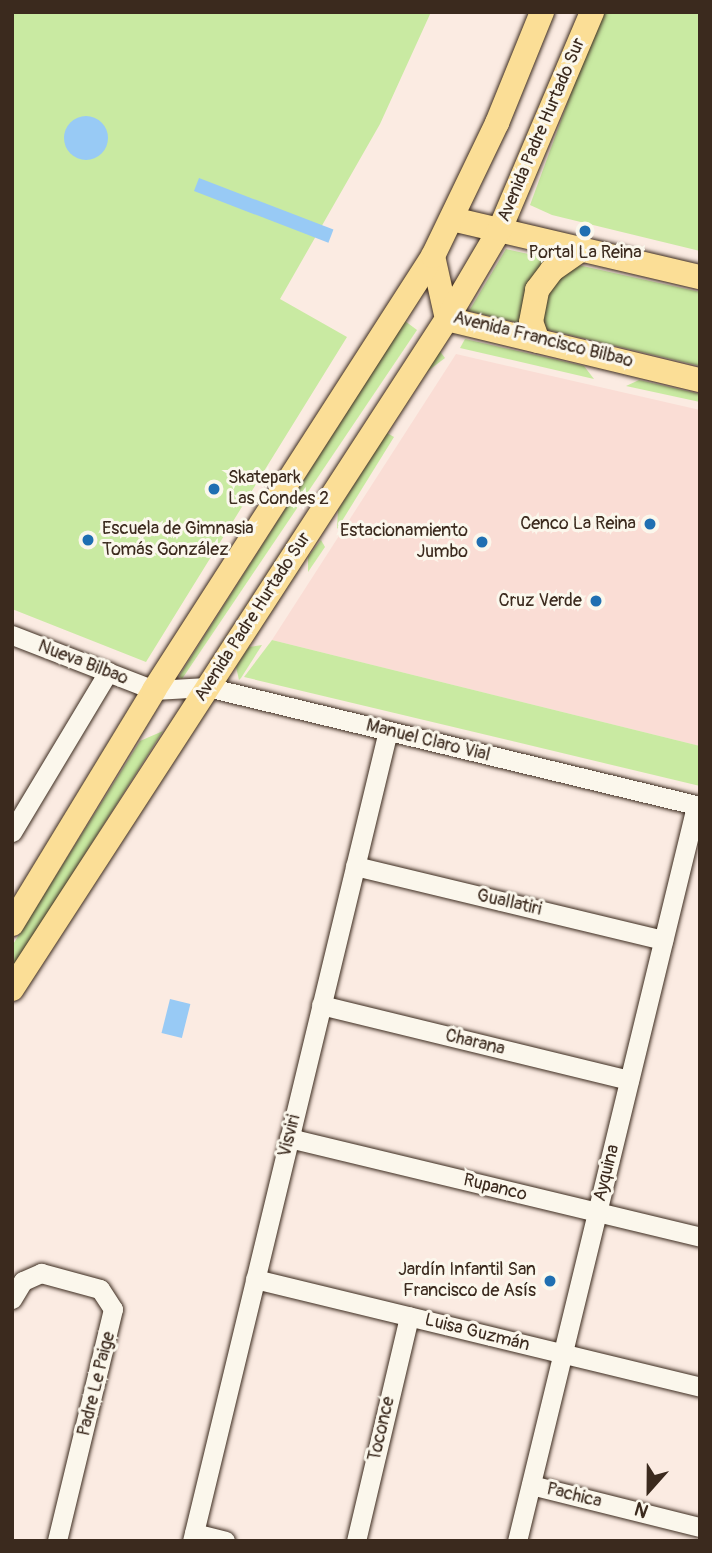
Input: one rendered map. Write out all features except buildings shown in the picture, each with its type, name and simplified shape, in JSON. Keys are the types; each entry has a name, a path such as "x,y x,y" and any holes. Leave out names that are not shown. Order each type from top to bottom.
{"main road":[{"path":"12,924 154,690 433,256 452,219 542,12"},
{"name":"Avenida Padre Hurtado Sur","path":"12,989 447,319 500,229 592,12"},
{"path":"452,219 700,277"},
{"path":"538,341 531,322 537,290 552,270 581,250"},
{"name":"Avenida Francisco Bilbao","path":"433,256 447,319 700,380"}],"street":[{"name":"Nueva Bilbao","path":"12,635 154,690"},
{"path":"12,832 108,672"},
{"name":"Manuel Claro Vial","path":"154,690 208,687 698,806"},
{"name":"Visviri","path":"193,1537 387,731"},
{"name":"Ayquina","path":"517,1541 698,806"},
{"name":"Guallatiri","path":"355,866 663,940"},
{"name":"Charana","path":"321,1005 629,1080"},
{"name":"Rupanco","path":"289,1138 700,1237"},
{"name":"Padre Le Paige","path":"12,1298 23,1281 41,1273 100,1289 113,1309 57,1541"},
{"name":"Luisa Guzmán","path":"255,1279 700,1387"},
{"name":"Toconce","path":"356,1541 409,1317"},
{"name":"Pachica","path":"531,1486 700,1527"},
{"path":"193,1537 225,1541"}],"shaded area":[{"path":"456,354 700,410 700,746 272,640"}],"green space":[{"path":"12,12 431,12 380,124 280,299 347,337 146,662 12,609"},
{"path":"601,12 700,12 700,251 552,215 530,205"},
{"path":"506,249 700,292 700,366 469,311"},
{"path":"405,321 417,330 182,679 179,676"},
{"path":"465,339 584,366 594,379 460,348"},
{"path":"439,350 445,358 406,387 400,379"},
{"path":"639,380 700,394 700,402 626,386"},
{"path":"387,433 394,437 337,529 338,510"},
{"path":"321,540 325,547 308,572 308,557"},
{"path":"272,640 700,746 700,786 244,677"},
{"path":"262,645 239,680 236,667 249,647"},
{"path":"163,731 12,971 12,946 140,741"}],"water":[{"path":"86,116 102,122 108,138 102,154 86,160 70,154 64,138 70,122"},
{"path":"199,178 333,230 328,243 194,191"},
{"path":"170,999 190,1004 182,1038 162,1033"}],"place":[{"name":"Portal La Reina","path":"585,231"},
{"name":"Skatepark Las Condes 2","path":"214,489"},
{"name":"Cenco La Reina","path":"650,524"},
{"name":"Escuela de Gimnasia Tomás González","path":"88,540"},
{"name":"Estacionamiento Jumbo","path":"482,542"},
{"name":"Cruz Verde","path":"596,601"},
{"name":"Jardín Infantil San Francisco de Asís","path":"550,1281"}]}
